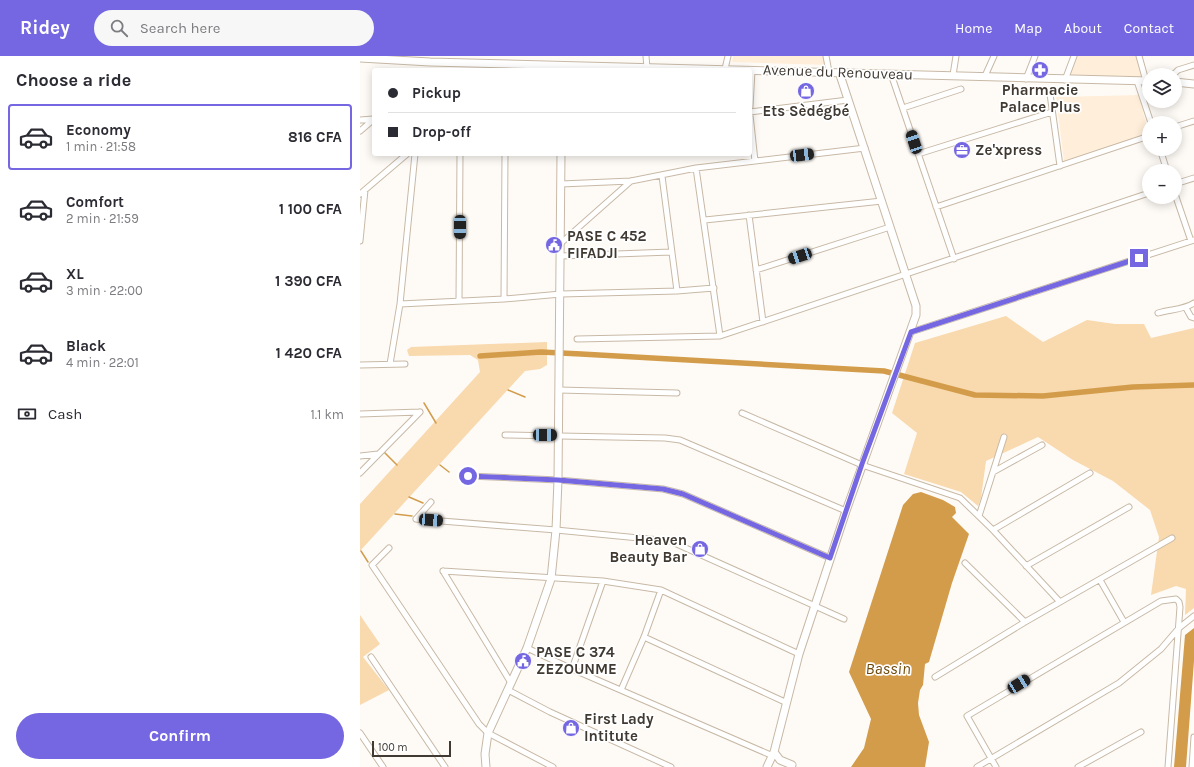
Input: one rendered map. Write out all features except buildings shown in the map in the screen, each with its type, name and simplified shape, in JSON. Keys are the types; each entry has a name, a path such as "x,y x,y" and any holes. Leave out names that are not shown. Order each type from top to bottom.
{"street":[{"path":"646,56 647,68"},
{"path":"725,68 728,56"},
{"path":"826,56 828,72"},
{"path":"952,75 956,56"},
{"path":"986,76 994,56"},
{"path":"1026,79 1035,56"},
{"path":"1065,80 1074,56"},
{"path":"1139,56 1143,68"},
{"name":"Avenue du Renouveau","path":"360,58 430,62 459,59 561,68 647,68"},
{"path":"1182,69 1194,65"},
{"name":"Avenue du Renouveau","path":"752,70 1142,82"},
{"path":"767,767 774,754 785,702 830,558 862,464 895,378 917,311 839,72"},
{"path":"891,74 954,259"},
{"path":"1137,82 1149,116"},
{"path":"1182,83 1194,84"},
{"path":"903,108 961,89"},
{"path":"1050,94 1060,166"},
{"path":"752,112 848,100"},
{"path":"918,154 1052,112"},
{"path":"360,120 372,119"},
{"path":"360,131 372,121"},
{"path":"1182,125 1194,121"},
{"path":"752,133 755,161"},
{"path":"936,207 1142,138"},
{"path":"561,184 631,181 696,168 865,148"},
{"path":"360,194 405,156"},
{"path":"390,364 400,304 415,156"},
{"path":"459,301 460,156"},
{"path":"504,299 505,156"},
{"path":"486,767 485,754 488,733 527,648 551,578 556,530 558,480 561,156"},
{"path":"696,168 705,220 720,336"},
{"path":"662,176 677,291"},
{"path":"1182,182 1194,178"},
{"path":"560,243 631,181"},
{"path":"360,241 361,217 365,190"},
{"path":"577,339 720,336 1142,195"},
{"path":"705,220 882,200"},
{"path":"911,332 1192,240 1179,204"},
{"path":"749,215 763,322"},
{"path":"756,270 890,227"},
{"path":"561,256 671,252"},
{"path":"400,304 504,299 560,294 677,291 714,288"},
{"path":"1158,312 1186,308 1194,303"},
{"path":"1186,308 1191,317 1194,318"},
{"path":"360,365 406,364"},
{"path":"559,390 677,393"},
{"path":"360,414 420,412 360,474"},
{"path":"742,413 862,464 960,498 994,530 1060,602"},
{"path":"506,435 665,438 680,440 846,511"},
{"path":"979,516 1004,438"},
{"path":"993,472 1042,445"},
{"path":"360,456 378,454"},
{"path":"994,530 1090,473"},
{"path":"468,476 558,480 663,489 683,494 830,558"},
{"path":"431,502 416,519 670,541 814,607 844,619"},
{"path":"1026,566 1129,507"},
{"path":"934,677 1025,622 1172,538"},
{"path":"389,548 372,565 479,724 488,733 551,767"},
{"path":"965,563 1025,622"},
{"path":"671,767 550,712 509,686 443,571 603,581 661,590 799,654"},
{"path":"1100,580 1124,622"},
{"path":"572,669 603,581"},
{"path":"621,690 644,637 661,590"},
{"path":"996,767 967,716 1124,622 1161,601 1172,598 1179,602 1179,628 1168,767"},
{"path":"977,767 1119,684 1161,649 1179,628 1194,616"},
{"path":"644,637 785,702"},
{"path":"527,648 572,669 774,754 780,760 792,765 785,767"},
{"path":"371,657 445,767"},
{"path":"1078,767 1141,732"},
{"path":"360,733 383,767"},
{"path":"1192,767 1194,737"}],"shaded area":[{"path":"733,56 825,56 826,65 732,62"},
{"path":"1077,56 1137,56 1142,74 1142,77 1069,76"},
{"path":"1139,95 1144,116 1142,116 1142,137 1064,162 1056,97"},
{"path":"1006,316 1043,342 1087,320 1115,324 1144,324 1151,338 1194,328 1194,608 1185,615 1186,589 1176,586 1151,595 1159,537 1150,510 1113,481 1073,460 1038,437 986,461 981,498 978,506 961,492 904,474 917,433 892,413 915,343"},
{"path":"547,342 547,365 540,369 525,371 360,551 360,504 480,372 478,360 470,355 409,356 407,350 411,347"},
{"path":"360,615 380,644 363,657 389,690 360,705"}],"water":[{"name":"Bassin","path":"921,492 943,500 955,507 956,513 952,517 969,534 952,583 929,662 925,664 923,685 920,690 918,703 919,715 929,742 925,767 851,767 864,748 871,719 849,672 903,505 913,494"},
{"path":"1194,628 1194,661 1186,767 1174,767 1185,635"}],"waterway":[{"path":"480,356 541,352 884,371 975,395 1043,396 1133,387 1194,385"},
{"path":"508,390 525,397"},
{"path":"424,403 436,423"},
{"path":"383,451 397,465"},
{"path":"440,465 449,472"},
{"path":"409,497 423,503"},
{"path":"395,514 412,516"},
{"path":"361,551 368,562"}],"place":[{"name":"Pharmacie Palace Plus","path":"1040,70"},
{"name":"Ets Sèdégbé","path":"806,91"},
{"name":"Ze'xpress","path":"962,150"},
{"name":"PASE C 452 FIFADJI","path":"554,245"},
{"name":"Heaven Beauty Bar","path":"700,549"},
{"name":"PASE C 374 ZEZOUNME","path":"523,661"},
{"name":"First Lady Intitute","path":"571,728"}],"route":[{"path":"468,476 558,480 663,489 683,494 830,558 862,464 911,332 1139,258"}]}
